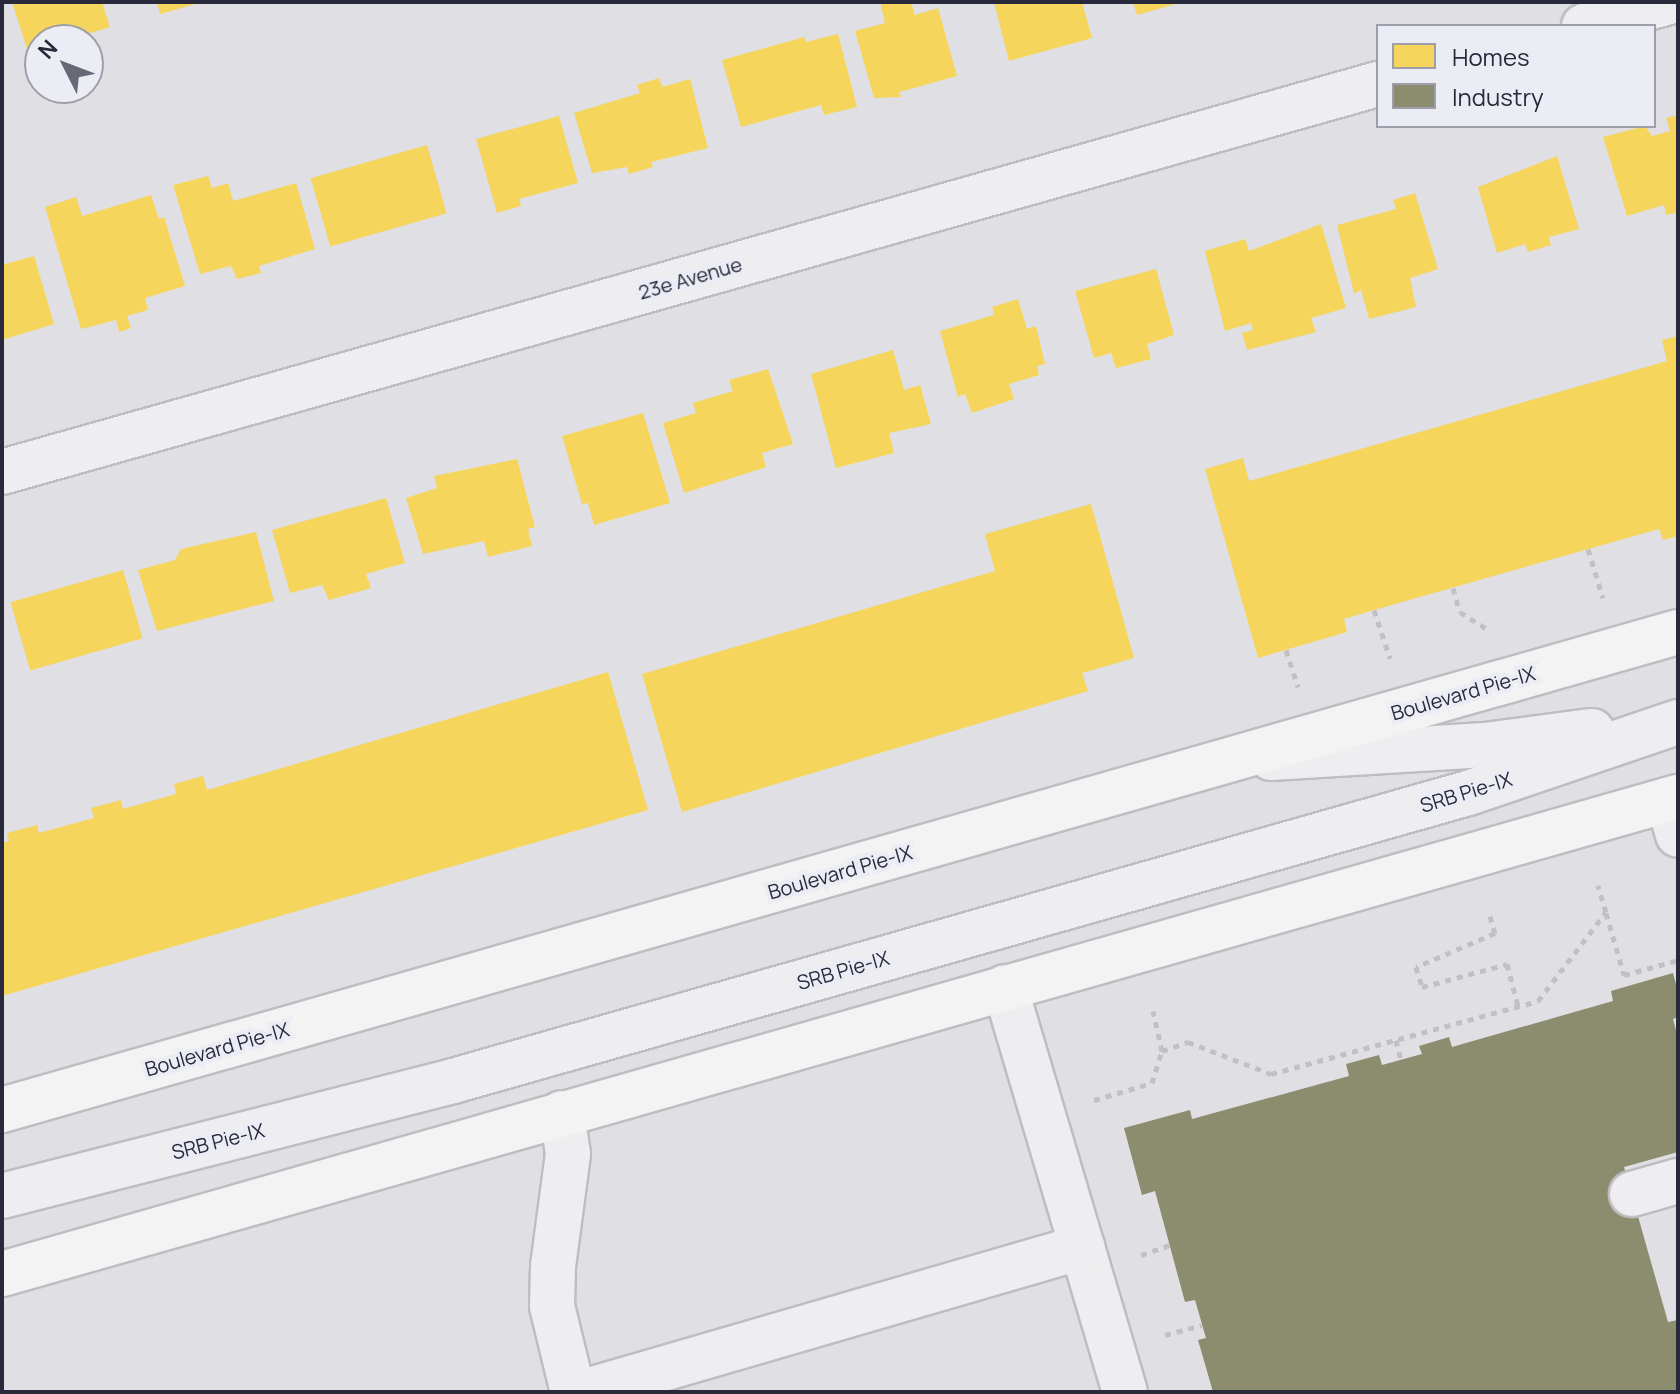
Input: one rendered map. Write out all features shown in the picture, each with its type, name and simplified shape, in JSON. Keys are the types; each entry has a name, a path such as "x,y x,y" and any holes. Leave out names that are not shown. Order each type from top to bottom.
{"main road":[{"name":"Boulevard Pie-IX","path":"2,1110 1678,632"},
{"path":"2,1274 1005,987 1675,811"}],"street":[{"path":"1591,24 1669,2"},
{"name":"23e Avenue","path":"2,472 1376,85"},
{"name":"SRB Pie-IX","path":"1227,761 1485,745 1678,720"},
{"name":"SRB Pie-IX","path":"2,1196 453,1081 1468,793 1678,720"},
{"path":"1005,987 1125,1392"},
{"path":"562,1113 568,1154 552,1306 573,1392"},
{"path":"1632,1194 1678,1181"},
{"path":"583,1392 1082,1247"}],"path":[{"path":"1588,549 1607,611"},
{"path":"1453,588 1460,612 1493,633"},
{"path":"1374,610 1395,671"},
{"path":"1286,650 1301,697"},
{"path":"1598,885 1624,975 1678,960"},
{"path":"1162,1051 1188,1042 1271,1074 1538,1001 1606,912"},
{"path":"1490,916 1495,933 1416,967 1422,987 1507,964 1518,1006"},
{"path":"1125,1091 1152,1083 1162,1051 1153,1011"},
{"path":"1396,1040 1401,1060"},
{"path":"1157,1250 1170,1245"},
{"path":"1183,1330 1202,1325"}],"building: Homes":[{"path":"12,2 102,2 110,27 104,29 104,24 24,24 24,40"},
{"path":"157,2 199,2 199,3 160,14"},
{"path":"880,2 911,2 915,15 938,8 957,76 899,92 901,97 874,98 855,31 885,23"},
{"path":"994,2 1082,2 1092,38 1009,61"},
{"path":"1133,2 1179,2 1179,3 1137,15"},
{"path":"838,34 857,107 824,115 821,105 741,127 722,60 804,37 806,42"},
{"path":"659,78 662,87 690,79 708,148 651,162 653,167 629,174 627,167 592,173 574,113 640,93 637,85"},
{"path":"1678,115 1678,212 1666,215 1664,205 1627,216 1603,137 1637,128 1646,128 1652,136 1670,131 1666,118"},
{"path":"559,116 578,183 519,199 521,206 497,213 476,139"},
{"path":"427,145 447,213 330,247 311,178"},
{"path":"1557,156 1579,229 1549,237 1551,245 1528,252 1525,244 1497,253 1478,187"},
{"path":"208,176 212,188 228,183 233,201 296,183 315,249 259,266 261,273 237,279 231,266 200,274 173,185"},
{"path":"1415,193 1438,269 1410,278 1416,307 1369,319 1361,290 1354,293 1337,225 1396,209 1393,200"},
{"path":"151,195 159,219 164,217 185,286 145,298 148,310 127,316 131,328 119,332 116,320 81,329 45,207 76,197 82,216"},
{"path":"1321,224 1346,308 1311,318 1316,332 1247,350 1242,333 1253,330 1251,323 1225,331 1205,251 1245,239 1249,251"},
{"path":"34,256 54,324 2,340 2,265"},
{"path":"1156,269 1174,335 1147,344 1151,359 1116,368 1111,353 1094,358 1075,291"},
{"path":"1018,299 1027,329 1036,326 1045,364 1037,366 1039,375 1009,384 1014,399 972,413 965,394 958,397 940,331 994,315 992,307"},
{"path":"1678,336 1678,536 1663,540 1659,529 1374,610 1344,619 1347,632 1258,658 1205,469 1243,458 1249,481 1667,361 1662,340"},
{"path":"893,350 904,390 920,385 931,424 889,433 894,453 836,468 811,374"},
{"path":"768,369 793,444 762,453 766,467 684,493 663,423 696,413 693,403 733,391 729,380"},
{"path":"643,413 670,503 594,525 588,503 582,504 562,436"},
{"path":"517,459 535,527 528,529 532,546 488,557 484,541 423,554 406,498 437,488 434,476"},
{"path":"386,498 405,563 366,574 371,588 329,600 322,585 290,593 272,530"},
{"path":"1091,504 1134,658 1082,673 1088,691 682,812 642,674 995,571 985,534"},
{"path":"256,532 274,601 157,631 138,570 175,560 181,549"},
{"path":"123,570 143,638 30,670 11,602"},
{"path":"608,672 648,810 2,996 2,843 9,841 7,833 37,825 39,833 94,818 91,808 121,800 123,809 176,794 174,784 203,776 207,790"}],"building: Industry":[{"path":"1673,973 1678,992 1678,1017 1673,1019 1678,1038 1678,1152 1624,1167 1668,1322 1678,1320 1678,1392 1213,1392 1198,1340 1206,1338 1195,1300 1185,1302 1155,1191 1142,1195 1124,1128 1190,1110 1192,1119 1349,1076 1346,1064 1379,1055 1382,1065 1422,1054 1419,1046 1449,1037 1452,1047 1613,1001 1611,991"}]}
